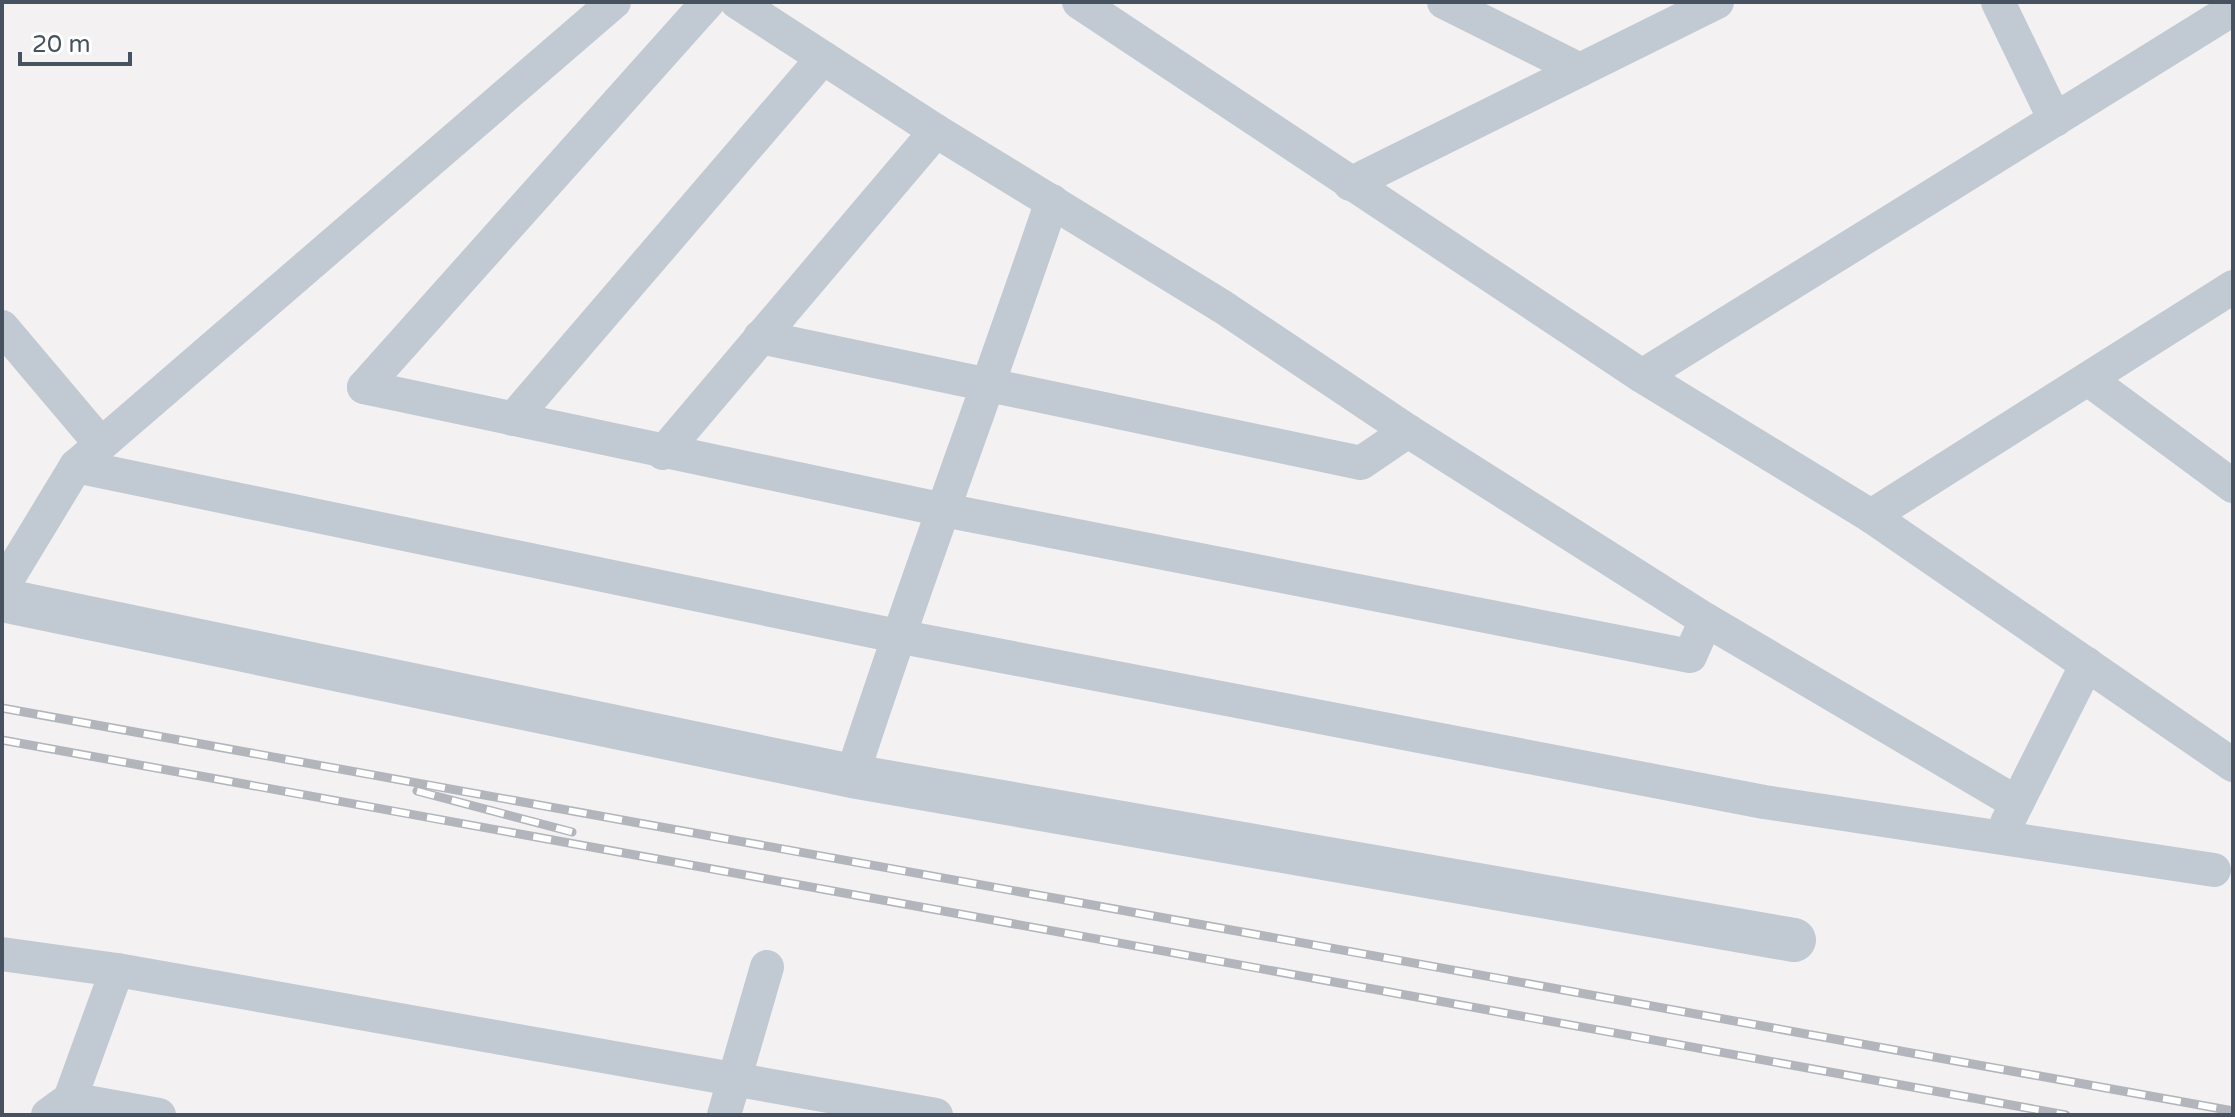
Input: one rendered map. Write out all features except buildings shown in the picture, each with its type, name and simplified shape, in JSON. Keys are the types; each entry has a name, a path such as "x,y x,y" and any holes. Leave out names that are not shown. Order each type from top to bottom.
{"street":[{"path":"2,588 88,454 614,2"},
{"path":"708,2 364,387 663,453 1690,656 1706,620"},
{"path":"737,2 936,131 1223,307 1408,431 1706,620 2017,803"},
{"path":"1079,2 1642,376 1871,516 2233,765"},
{"path":"1444,2 1580,70"},
{"path":"1350,184 1717,2"},
{"path":"1998,2 2055,120"},
{"path":"1642,376 2233,9"},
{"path":"513,419 823,58"},
{"path":"663,453 936,131"},
{"path":"852,776 897,636 989,388 1052,201"},
{"path":"1871,516 2233,287"},
{"path":"2,327 88,454 897,636 1764,802 2214,870"},
{"path":"760,337 989,388 1361,463 1408,431"},
{"path":"2088,379 2233,486"},
{"path":"2,600 852,776 1794,940"},
{"path":"2000,837 2087,664"},
{"path":"2,954 117,970 735,1080 887,1111 936,1115"},
{"path":"724,1115 767,967"},
{"path":"117,970 59,1107 159,1115"}],"railway":[{"path":"2,708 2233,1111"},
{"path":"2,740 2066,1115"},
{"path":"417,791 572,832"}]}
